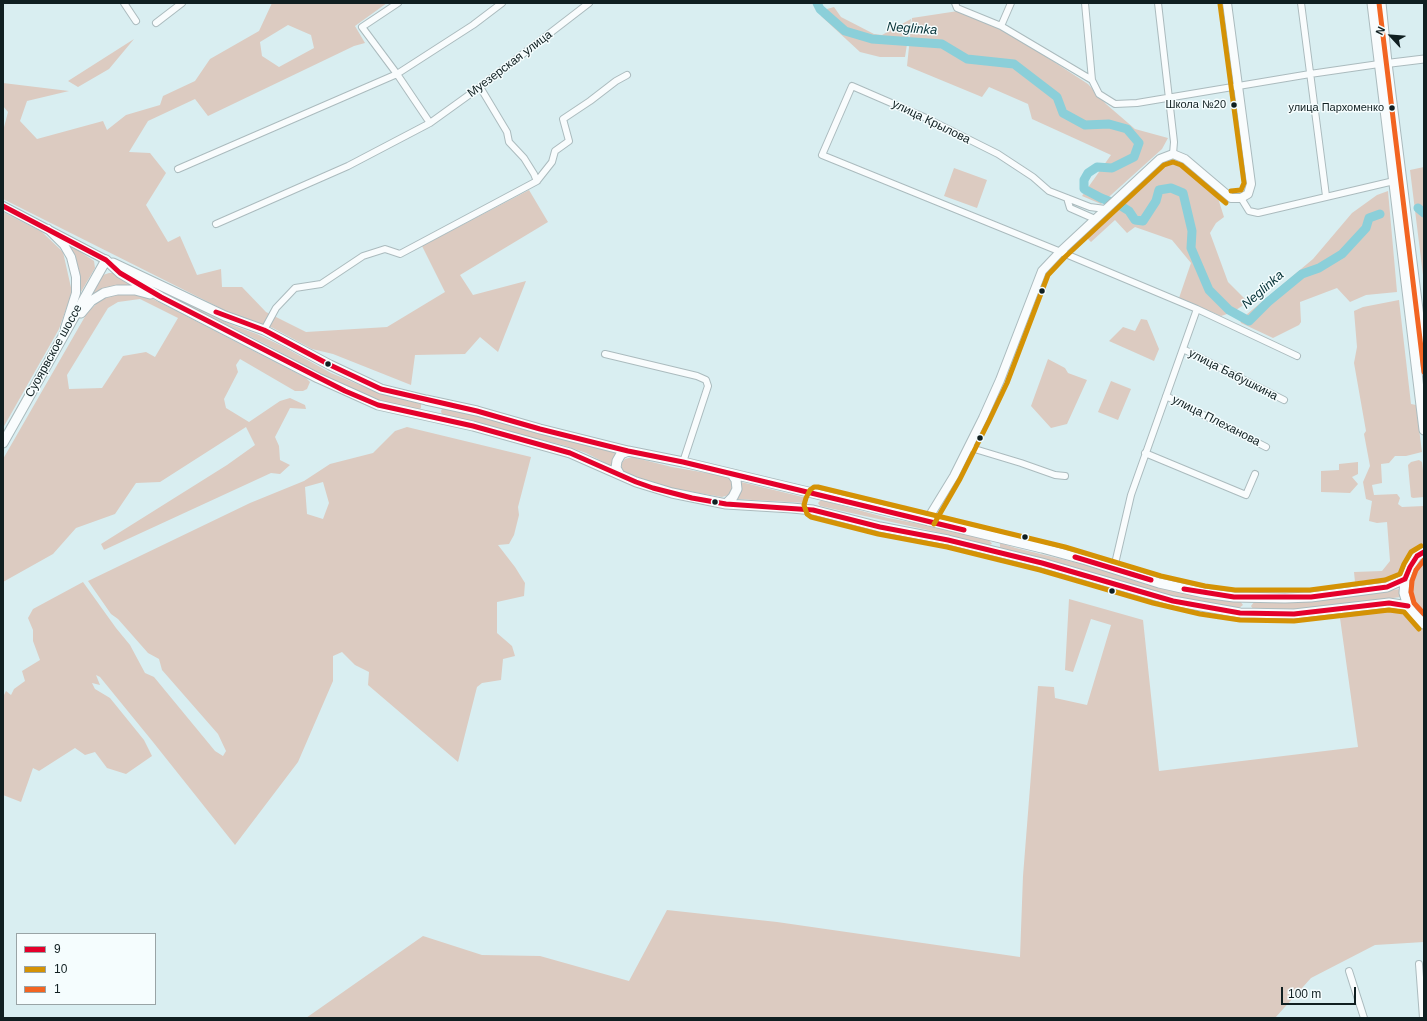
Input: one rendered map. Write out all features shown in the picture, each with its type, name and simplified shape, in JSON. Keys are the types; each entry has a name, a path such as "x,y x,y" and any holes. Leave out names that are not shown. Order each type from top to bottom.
{"main road":[{"path":"928,521 968,448 1000,380 1040,275 1060,252 1160,160 1173,154 1185,159 1231,198 1241,198 1248,194 1251,184 1227,3"},
{"path":"1372,3 1383,64 1424,357"},
{"path":"1381,3 1383,64 1394,181 1424,430"},
{"path":"3,206 106,260 225,316 264,330 352,376 381,388 426,400 478,411 540,429 628,451 683,462 885,512 1056,552 1114,568 1159,583 1204,593 1252,598 1310,597 1341,594 1387,586 1405,579"},
{"path":"48,229 68,251 76,277 76,293 63,336"},
{"path":"106,260 120,273 161,297 345,391 378,405 422,416 474,426 570,454 642,484 672,493 726,504 813,510 880,527 948,540 1068,570 1173,601 1240,613 1294,614 1389,602 1408,606"},
{"name":"Суоярвское шоссе","path":"3,443 106,260"},
{"path":"63,336 91,301 104,293 118,290 135,290 161,297"},
{"path":"422,416 426,412 426,400"},
{"path":"438,419 439,408 442,403"},
{"path":"620,475 616,468 617,461 621,454 628,451"},
{"path":"726,504 733,497 737,489 736,480 732,474"},
{"path":"813,510 811,506 816,494"},
{"path":"992,551 997,547 995,537"},
{"path":"1424,552 1417,556 1410,567 1405,579 1404,593 1408,606 1415,616 1424,624"},
{"path":"1240,613 1245,606 1242,597"},
{"path":"1252,598 1248,606 1253,614"}],"street":[{"path":"124,3 136,21"},
{"path":"156,23 182,3"},
{"path":"398,3 362,27 397,74 430,123"},
{"path":"178,169 397,74 473,25 502,3"},
{"name":"Муезерская улица","path":"216,224 348,166 430,123 480,87 589,3"},
{"path":"955,3 957,8 1001,26 1092,80"},
{"path":"1001,26 1011,3"},
{"path":"1085,3 1092,80 1099,94 1115,104 1137,103 1310,74 1424,59"},
{"path":"1158,3 1174,142 1173,154"},
{"path":"1301,3 1326,196"},
{"path":"264,330 276,308 295,288 321,284 363,256 385,250 400,254 536,181 552,162 555,151 569,141 562,119 627,75"},
{"name":"улица Крылова","path":"1060,252 822,154 852,86 926,118 998,154 1033,177 1049,191 1090,207 1107,208"},
{"path":"480,87 507,132 509,142 524,158 534,174 536,181"},
{"path":"1241,198 1249,211 1258,214 1326,196 1394,181"},
{"path":"1067,198 1070,208 1095,219"},
{"path":"1090,207 1095,219"},
{"path":"1060,252 1197,309 1297,356"},
{"path":"1114,568 1130,496 1197,309"},
{"name":"улица Бабушкина","path":"1183,350 1284,400"},
{"path":"605,354 697,376 706,380 708,386 683,462"},
{"name":"улица Плеханова","path":"1166,396 1266,447"},
{"path":"968,448 1065,476"},
{"path":"1145,454 1246,495 1255,474"},
{"path":"1419,964 1423,1018"},
{"path":"1349,971 1364,1018"}],"shaded area":[{"path":"272,3 387,3 355,26 365,43 354,46 208,116 195,99 148,121 129,152 150,153 166,173 146,205 168,242 180,236 197,275 221,269 222,287 242,287 266,312 306,332 387,327 445,292 422,246 529,190 548,222 460,275 473,295 526,281 498,352 480,337 465,354 415,355 411,385 333,354 312,349 273,328 228,312 3,199 3,131 8,112 3,106 3,83 69,91 27,101 20,121 37,139 103,121 107,130 126,115 160,105 163,96 195,81 210,59 259,31","holes":["288,25 311,35 314,48 279,67 262,56 260,42"]},
{"path":"834,7 841,17 874,34 882,35 911,19 905,57 880,57 860,52 821,16 827,9"},
{"path":"958,11 1011,34 1088,84 1106,104 1135,129 1168,138 1162,149 1101,204 1082,196 1111,155 1032,119 1028,104 989,87 982,97 907,66 912,18"},
{"path":"134,39 109,69 78,87 68,81"},
{"path":"1172,159 1195,173 1216,192 1224,217 1216,223 1210,233 1228,282 1248,302 1233,312 1221,316 1179,298 1191,263 1172,240 1135,227 1127,233 1115,220 1091,242 1084,235 1163,163"},
{"path":"1424,167 1424,283 1410,170"},
{"path":"954,168 987,180 977,208 944,196"},
{"path":"1388,191 1397,292 1366,295 1350,302 1337,288 1300,302 1301,322 1299,325 1273,338 1241,323 1240,320 1313,259 1352,213 1377,195"},
{"path":"3,212 42,232 63,252 72,292 59,329 3,428"},
{"path":"67,243 94,261 95,268 81,292 79,276"},
{"path":"114,273 137,287 90,299 103,275"},
{"path":"138,278 210,315 282,346 331,373 374,391 421,404 421,408 418,411 372,398 326,377 267,345 139,281"},
{"path":"132,293 151,298 306,378 310,382 307,389 303,391 295,391 240,359 236,365 238,372 224,399 226,408 249,422 280,401 290,398 305,405 306,409 290,408 275,437 279,446 280,460 290,465 280,474 271,473 104,550 101,544 227,465 255,445 246,427 160,482 136,483 115,514 76,528 53,554 3,582 3,459 87,313 100,300 112,294","holes":["140,299 178,318 155,357 146,352 123,356 102,388 69,389 67,375 108,308 118,302"]},
{"path":"1399,300 1411,404 1416,405 1422,452 1406,456 1395,456 1389,463 1381,464 1382,483 1372,485 1374,495 1397,494 1400,498 1398,504 1402,507 1424,506 1424,546 1409,559 1400,574 1393,580 1385,582 1368,582 1366,580 1355,582 1354,572 1382,571 1390,561 1387,522 1377,523 1369,521 1372,501 1366,499 1363,482 1370,466 1364,434 1366,431 1354,363 1357,347 1354,311 1363,307"},
{"path":"1141,319 1147,320 1159,349 1154,361 1109,341 1123,327 1135,331"},
{"path":"1048,359 1065,368 1068,373 1087,380 1067,424 1051,428 1031,406"},
{"path":"1111,381 1131,389 1118,420 1098,412"},
{"path":"446,408 617,451 613,461 613,467 586,453 566,446 442,415 442,409"},
{"path":"407,427 531,457 518,507 519,515 514,535 509,544 498,545 525,583 524,596 497,602 497,633 512,646 515,656 503,659 501,680 482,683 477,687 458,762 368,685 369,672 355,665 342,652 333,656 333,681 298,762 235,845 100,677 96,675 100,685 92,683 95,689 110,698 144,740 152,756 126,774 107,768 95,752 85,755 75,748 39,771 33,768 21,802 3,795 3,697 6,691 11,695 14,689 25,681 22,671 40,660 33,641 33,630 28,618 33,609 83,582 130,645 145,673 154,677 215,751 223,756 226,751 218,734 162,670 159,659 148,653 118,619 111,614 88,581 250,503 304,481 330,464 373,453 395,431","holes":["323,482 329,503 323,519 307,514 305,487"]},
{"path":"632,457 672,467 724,476 729,478 733,484 732,490 729,495 722,497 670,488 628,475 623,472 621,464 625,459"},
{"path":"1419,460 1422,462 1424,497 1413,498 1411,497 1408,465 1411,462"},
{"path":"1358,462 1358,474 1352,477 1358,484 1350,493 1321,492 1321,471 1339,470 1339,464"},
{"path":"741,482 807,498 806,503 735,499 740,494"},
{"path":"821,500 888,518 942,528 989,540 992,544 987,546 941,533 820,506 818,503"},
{"path":"1000,543 1090,566 1148,585 1219,600 1240,601 1243,605 1239,608 1167,595 1060,563 998,549 1000,547"},
{"path":"1424,559 1424,616 1414,604 1410,590 1412,575"},
{"path":"1400,589 1401,597 1306,609 1253,609 1251,606 1254,602 1300,602 1349,597"},
{"path":"1069,599 1143,620 1159,771 1358,747 1340,618 1391,608 1402,609 1407,611 1424,627 1424,942 1375,945 1311,978 1275,1018 306,1018 423,936 482,955 540,956 629,981 667,910 777,922 1020,957 1023,876 1038,686 1054,687 1055,698 1087,705 1111,625 1091,619 1073,672 1065,670"}],"waterway":[{"name":"Neglinka","path":"817,3 820,9 845,31 872,39 942,44 967,59 1014,64 1057,97 1063,113 1085,125 1109,124 1127,129 1139,143 1134,157 1112,168 1097,167 1088,173 1084,180 1084,189 1121,206 1129,211 1135,220 1143,221 1156,201 1159,190 1171,188 1183,193 1192,231 1191,248 1209,290 1229,310 1249,321 1268,302 1302,274 1319,268 1342,254 1366,228 1369,218 1380,214"},
{"name":"Neglinka","path":"1418,208 1424,213"}],"transit line":[{"name":"1","path":"1379,3 1424,372"},
{"name":"10","path":"1220,4 1244,183 1241,190 1231,191"},
{"name":"10","path":"934,524 960,479 1007,383 1048,275 1065,257 1164,165 1173,162 1181,165 1226,203"},
{"name":"9","path":"3,206 106,260 120,273 161,297 345,391 378,405 473,426 570,453 653,488 692,498 726,504 813,510 880,527 948,540 1042,563 1173,601 1240,613 1294,614 1389,603 1408,606"},
{"name":"9","path":"216,312 264,330 330,365 381,389 477,411 540,429 628,451 683,462 964,530"},
{"name":"10","path":"1419,629 1404,612 1389,610 1294,621 1240,620 1200,614 1153,603 1040,570 947,547 878,534 811,517 807,514 804,505 810,490 814,487 818,487 1065,547 1161,576 1205,586 1235,590 1310,590 1385,580 1400,574 1411,552 1421,546"},
{"name":"9","path":"1405,579 1417,556 1424,552"},
{"name":"9","path":"1075,557 1151,580"},
{"name":"1","path":"1424,560 1416,570 1412,581 1411,592 1414,603 1424,614"},
{"name":"9","path":"1184,589 1234,597 1311,597 1387,587 1405,579"}],"place":[{"name":"Школа №20","path":"1234,105"},
{"name":"улица Пархоменко","path":"1392,108"}]}
